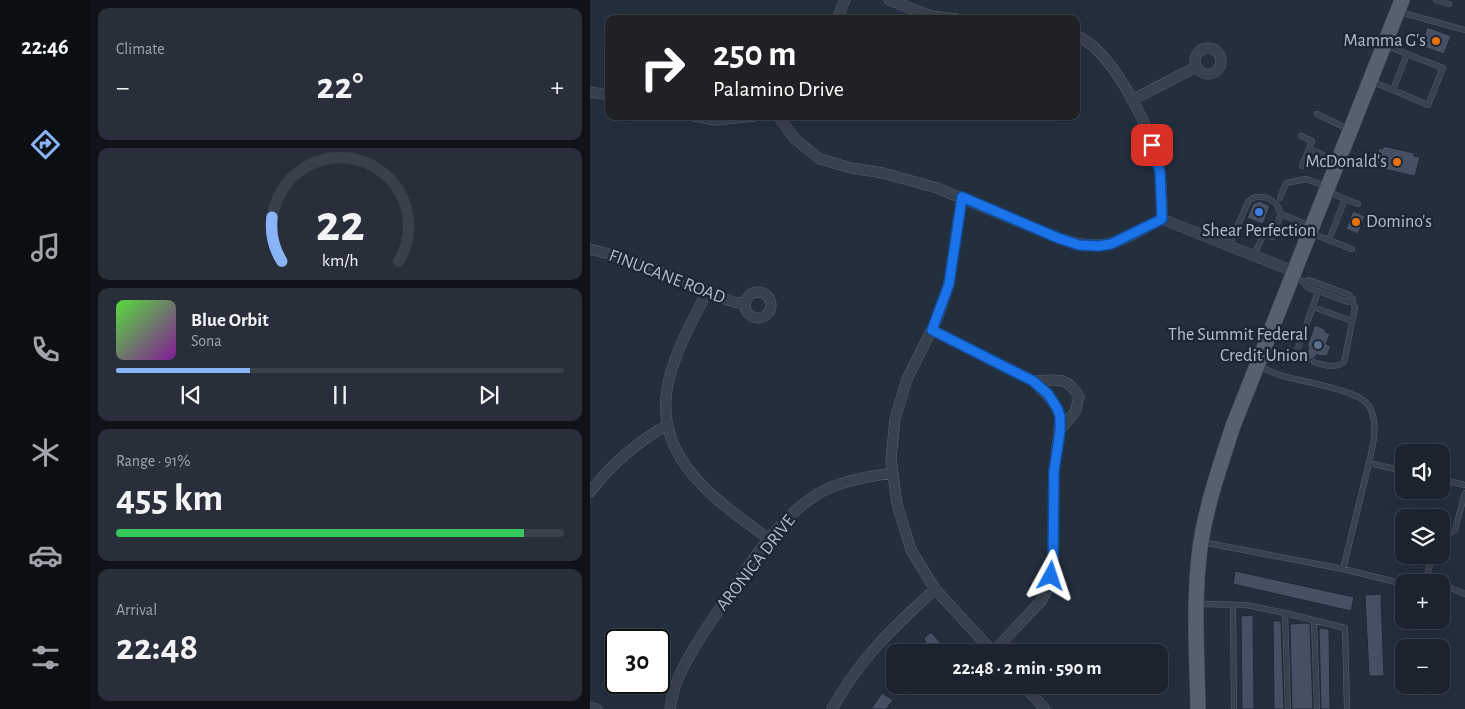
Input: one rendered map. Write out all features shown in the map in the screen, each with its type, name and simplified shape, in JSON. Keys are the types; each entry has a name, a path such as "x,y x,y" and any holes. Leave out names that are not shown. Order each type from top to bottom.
{"main road":[{"path":"1198,709 1196,583 1201,542 1220,466 1233,426 1297,277 1311,230 1400,6"}],"street":[{"path":"839,15 845,0"},
{"path":"889,0 928,15"},
{"path":"1080,38 1099,51 1132,100 1157,159 1162,188 1162,219"},
{"path":"1132,100 1196,67"},
{"path":"590,92 605,94"},
{"path":"781,120 796,139 820,159 844,166 883,172 937,188 1079,245 1099,246 1111,244 1162,219 1254,256 1297,277"},
{"path":"962,197 949,284 932,330 912,366 900,400 892,442 892,473 897,504 911,550 935,589 986,644"},
{"name":"FINUCANE ROAD","path":"590,249 641,264 722,299 744,304"},
{"path":"707,292 685,336 670,373 666,398 667,425 678,452 695,479 710,494 770,539"},
{"path":"932,330 1033,381 1053,401 1060,416 1060,431 1054,471 1053,560 1047,590 1031,613 1001,644"},
{"path":"1033,381 1064,381 1073,386 1079,397 1075,412 1060,431"},
{"path":"590,492 628,452 648,436 667,425"},
{"name":"ARONICA DRIVE","path":"670,709 677,681 691,653 736,585 770,539 798,509 818,494 839,484 892,473"},
{"path":"832,709 858,667 879,641 935,589"},
{"path":"1031,694 1045,709"},
{"path":"590,707 597,709"}],"lane":[{"path":"1436,0 1449,4"},
{"path":"1400,6 1465,30"},
{"path":"1370,81 1428,104 1439,78 1443,68 1385,44"},
{"path":"1393,90 1407,54"},
{"path":"1317,114 1351,130"},
{"path":"1301,136 1312,141 1302,166"},
{"path":"1309,149 1339,161"},
{"path":"1280,198 1286,183 1306,179 1358,204"},
{"path":"1229,246 1248,202 1256,196 1276,203 1281,214 1329,240 1352,248"},
{"path":"1329,240 1345,199"},
{"path":"1254,256 1264,234 1272,237 1281,214"},
{"path":"1297,277 1307,287 1318,292 1348,302 1353,299"},
{"path":"1297,277 1350,294 1355,308 1344,362 1341,364 1324,365 1314,362"},
{"path":"1305,358 1297,354 1297,350 1318,292"},
{"path":"1313,307 1352,321"},
{"path":"1258,366 1280,375 1351,394 1364,400 1370,407 1374,425 1374,439 1343,569"},
{"path":"1369,463 1395,469"},
{"path":"1450,481 1465,485"},
{"path":"1450,533 1455,530 1465,493"},
{"path":"1201,542 1343,569 1395,582"},
{"path":"1450,588 1465,594"},
{"path":"1197,604 1246,606 1285,613 1344,628 1347,709"},
{"path":"1232,605 1234,709"},
{"path":"1285,613 1288,709"},
{"path":"1314,620 1316,709"}],"building":[{"name":"Mamma G's","path":"1427,27 1451,36 1444,54 1421,46"},
{"name":"McDonald's","path":"1383,146 1414,153 1414,156 1420,157 1415,176 1374,167 1379,148 1383,149"},
{"name":"Shear Perfection","path":"1259,201 1270,206 1263,224 1247,218 1253,204"},
{"name":"Domino's","path":"1353,211 1365,216 1358,234 1346,229"},
{"name":"The Summit Federal Credit Union","path":"1315,325 1330,334 1326,344 1331,346 1327,356 1316,355 1315,358 1311,359 1310,364 1306,362 1309,358 1307,354 1309,347 1307,346"},
{"path":"1235,571 1354,597 1351,611 1233,584"},
{"path":"1381,594 1384,676 1369,676 1365,595"},
{"path":"1253,615 1254,709 1242,709 1241,616"},
{"path":"1273,621 1281,621 1284,709 1274,709"},
{"path":"1290,624 1310,624 1313,709 1292,709"},
{"path":"1319,628 1329,629 1330,709 1321,709"},
{"path":"931,632 942,644 926,644 924,638"},
{"path":"882,693 893,700 886,709 871,709"}],"place":[{"name":"Mamma G's","path":"1436,41"},
{"name":"McDonald's","path":"1397,162"},
{"name":"Shear Perfection","path":"1259,212"},
{"name":"Domino's","path":"1356,222"},
{"name":"The Summit Federal Credit Union","path":"1318,345"}],"route":[{"path":"1051,576 1053,560 1054,471 1060,431 1060,416 1057,408 1048,394 1033,381 932,330 949,284 962,197 1079,245 1099,246 1111,244 1162,219 1160,172 1152,145"}]}
